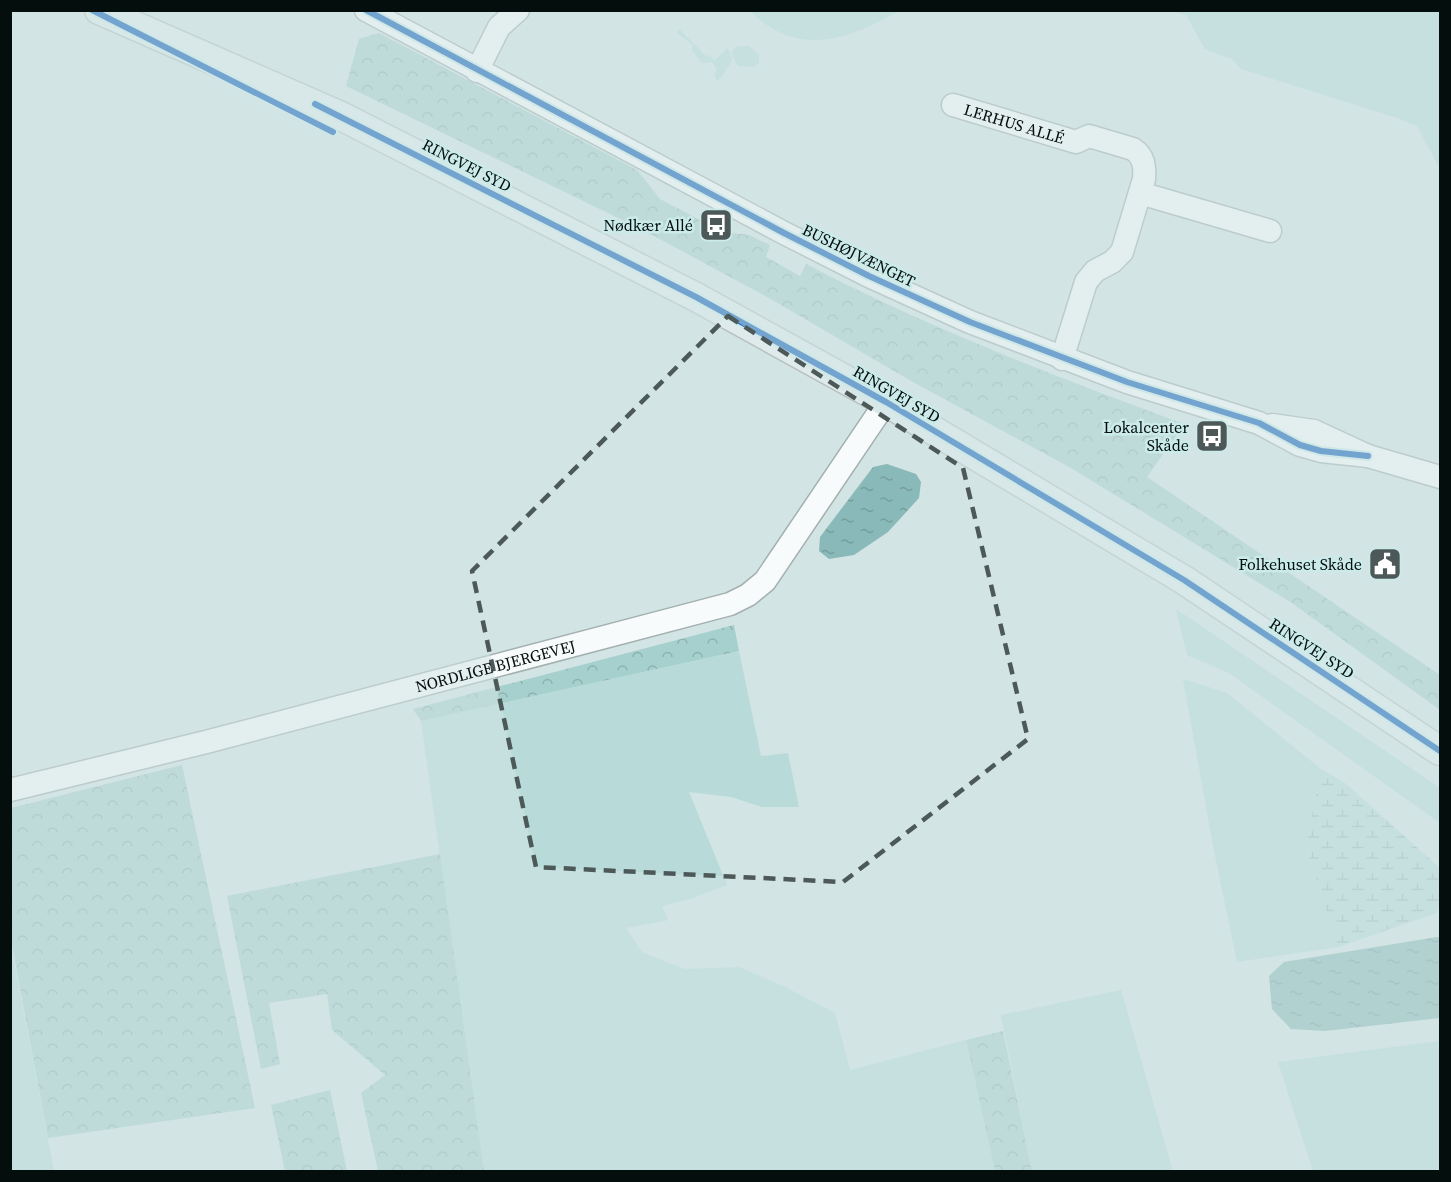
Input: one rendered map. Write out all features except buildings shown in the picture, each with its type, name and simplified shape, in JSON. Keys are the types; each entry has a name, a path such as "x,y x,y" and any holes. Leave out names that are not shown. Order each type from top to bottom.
{"main road":[{"name":"RINGVEJ SYD","path":"92,10 308,121 555,225"},
{"name":"RINGVEJ SYD","path":"99,10 341,116 696,297 886,402 1184,580 1440,751"}],"street":[{"name":"BUSHØJVÆNGET","path":"366,10 477,71 858,271 970,322 1062,359 1138,386 1258,423 1300,445 1321,451 1368,456 1440,477"},
{"path":"477,71 499,27 518,10"},
{"name":"LERHUS ALLÉ","path":"953,105 1076,142 1089,136 1133,149 1139,153 1145,170 1122,252 1095,271 1086,282 1062,359"},
{"path":"1140,193 1270,231"},
{"name":"NORDLIGE BJERGEVEJ","path":"10,790 206,742 730,604 748,595 765,581 886,402"}],"highlighted area":[{"path":"728,316 963,468 1028,739 843,882 536,867 472,571"}],"green space":[{"path":"750,11 899,11 861,30 823,40 786,35 768,26"},
{"path":"1171,11 1440,11 1440,169 1417,126 1241,69 1232,59 1205,49 1186,15"},
{"path":"679,29 714,61 728,48 732,60 717,81 714,75 717,69 712,62 702,63 692,50 693,45 677,33"},
{"path":"379,33 637,170 660,199 723,232 749,235 770,245 766,257 800,276 806,264 945,330 1184,424 1147,477 1440,675 1440,710 1292,603 1071,468 913,382 769,298 643,230 346,86 359,39"},
{"path":"737,46 749,46 759,55 759,63 754,67 738,66 731,53"},
{"path":"1176,609 1440,788 1440,823 1229,673 1187,655"},
{"path":"734,625 739,651 421,721 413,709"},
{"path":"739,651 761,756 788,753 799,807 762,807 731,797 689,792 727,885 690,899 662,906 668,920 626,928 642,952 684,969 739,967 783,986 835,1013 850,1070 966,1040 995,1171 484,1171 421,721"},
{"path":"1183,679 1227,693 1321,769 1306,847 1338,947 1237,962"},
{"path":"182,765 255,1108 48,1138 11,940 11,808"},
{"path":"1321,769 1345,783 1440,868 1440,904 1437,913 1338,947 1306,847"},
{"path":"440,854 484,1171 378,1171 361,1093 385,1075 332,1030 327,994 269,1003 280,1064 261,1069 227,896"},
{"path":"10,940 54,1171 11,1171"},
{"path":"1121,990 1173,1171 1032,1171 1001,1015"},
{"path":"1003,1031 1032,1171 995,1171 966,1040"},
{"path":"1440,1041 1440,1171 1313,1171 1278,1062"},
{"path":"330,1090 347,1171 285,1171 271,1105"}],"water":[{"path":"887,464 916,474 921,482 919,498 888,532 854,555 829,559 819,551 820,537 873,467"},
{"path":"1440,937 1440,1018 1325,1031 1291,1029 1272,1009 1269,976 1284,962"}],"cycle path":[{"path":"92,10 333,132"},
{"path":"366,10 784,233 869,276 970,322 1127,382 1259,423 1300,445 1321,451 1368,456"},
{"path":"315,104 696,297 886,402 1184,580 1440,751"}],"place":[{"name":"Nødkær Allé","path":"716,225"},
{"name":"Lokalcenter Skåde","path":"1212,436"},
{"name":"Folkehuset Skåde","path":"1385,564"}]}
